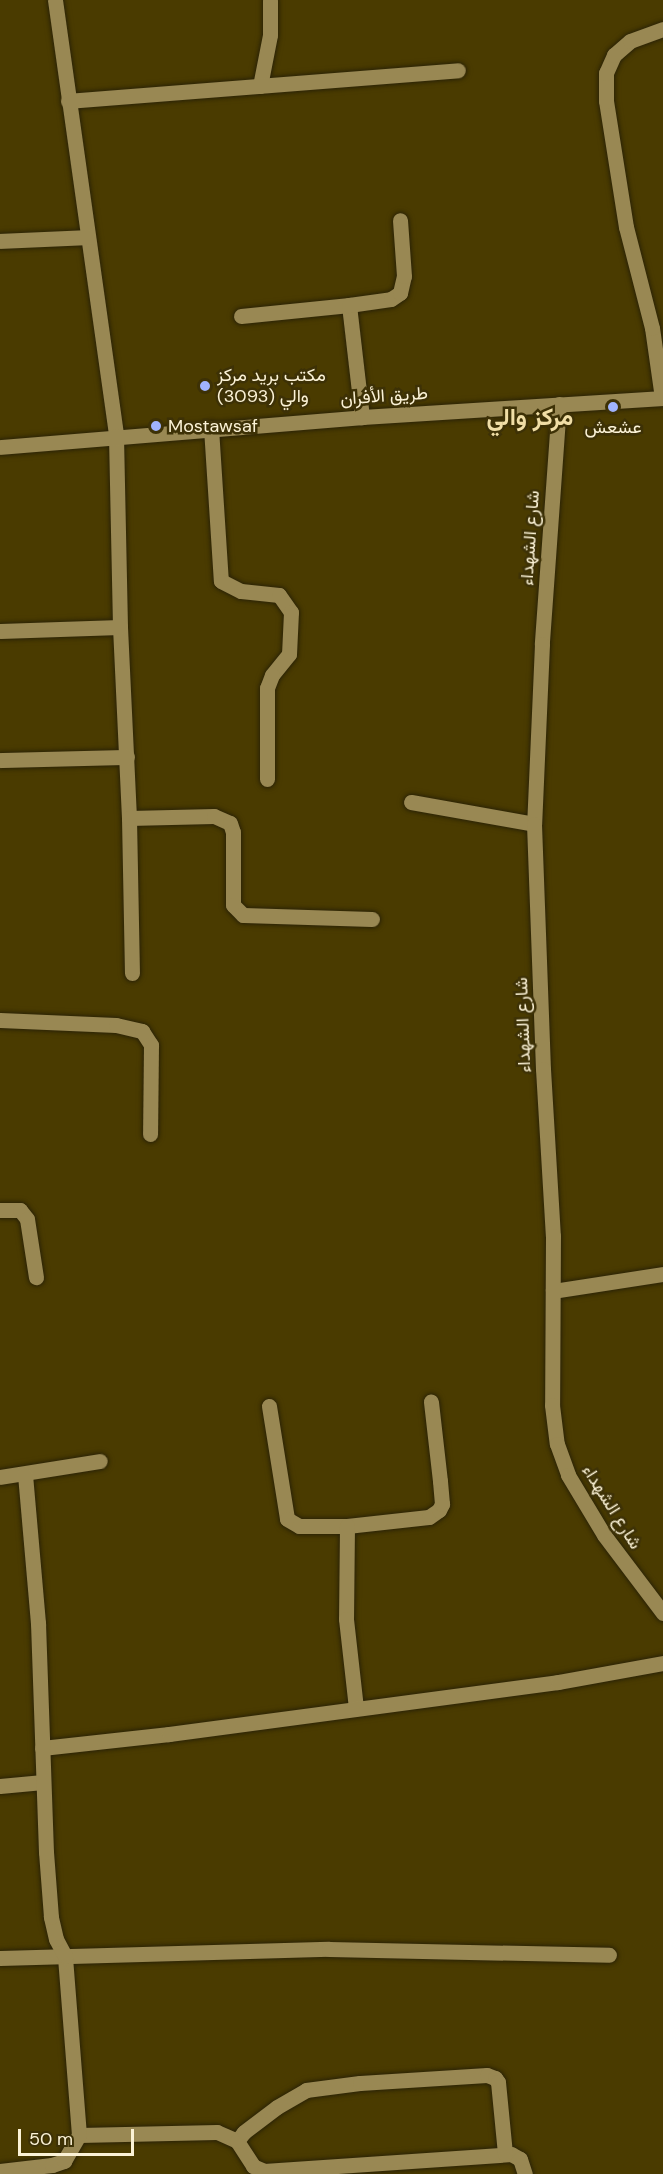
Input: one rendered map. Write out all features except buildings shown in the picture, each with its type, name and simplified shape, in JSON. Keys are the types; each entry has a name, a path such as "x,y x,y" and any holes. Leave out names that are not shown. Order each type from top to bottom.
{"street":[{"path":"55,0 116,436 132,973"},
{"path":"260,86 270,35 270,0"},
{"path":"662,398 652,328 626,227 606,101 606,73 614,55 630,41 663,29"},
{"path":"68,101 458,70"},
{"path":"241,316 349,305 391,298 400,293 404,276 400,220"},
{"path":"0,241 88,237"},
{"path":"349,305 362,417"},
{"name":"طريق الأفران","path":"0,447 211,428 662,398"},
{"name":"شارع الشهداء","path":"559,404 542,644 534,824 554,1291 552,1405 556,1444 568,1475 604,1535 663,1614"},
{"path":"211,428 221,581 241,591 279,595 291,612 289,654 272,675 267,688 267,779"},
{"path":"0,631 120,627"},
{"path":"0,760 127,757"},
{"path":"411,802 534,824"},
{"path":"129,818 214,816 230,823 233,832 233,905 243,915 372,919"},
{"path":"0,1020 116,1025 142,1031 151,1045 150,1134"},
{"path":"0,1210 21,1210 27,1219 36,1276"},
{"path":"554,1291 663,1275"},
{"path":"268,1406 288,1519 298,1526 347,1526 429,1517 439,1510 440,1481 431,1402"},
{"path":"0,1477 26,1475 100,1461"},
{"path":"0,2171 52,2165 63,2160 79,2135 65,1956 56,1939 51,1917 43,1782 38,1623 26,1475"},
{"path":"347,1526 346,1619 356,1708"},
{"path":"42,1748 558,1682 663,1663"},
{"path":"0,1786 43,1782"},
{"path":"0,1958 329,1949 609,1955"},
{"path":"237,2141 244,2132 277,2107 306,2090 360,2083 487,2075 498,2082 506,2154"},
{"path":"79,2135 217,2132 237,2141 258,2170 364,2170 506,2154 520,2160 525,2174"}],"place":[{"name":"مكتب بريد مركز والي (3093)","path":"205,386"},
{"name":"عشعش","path":"613,407"},
{"name":"Mostawsaf","path":"156,426"}],"district":[{"name":"مركز والي","path":"530,417"}]}
